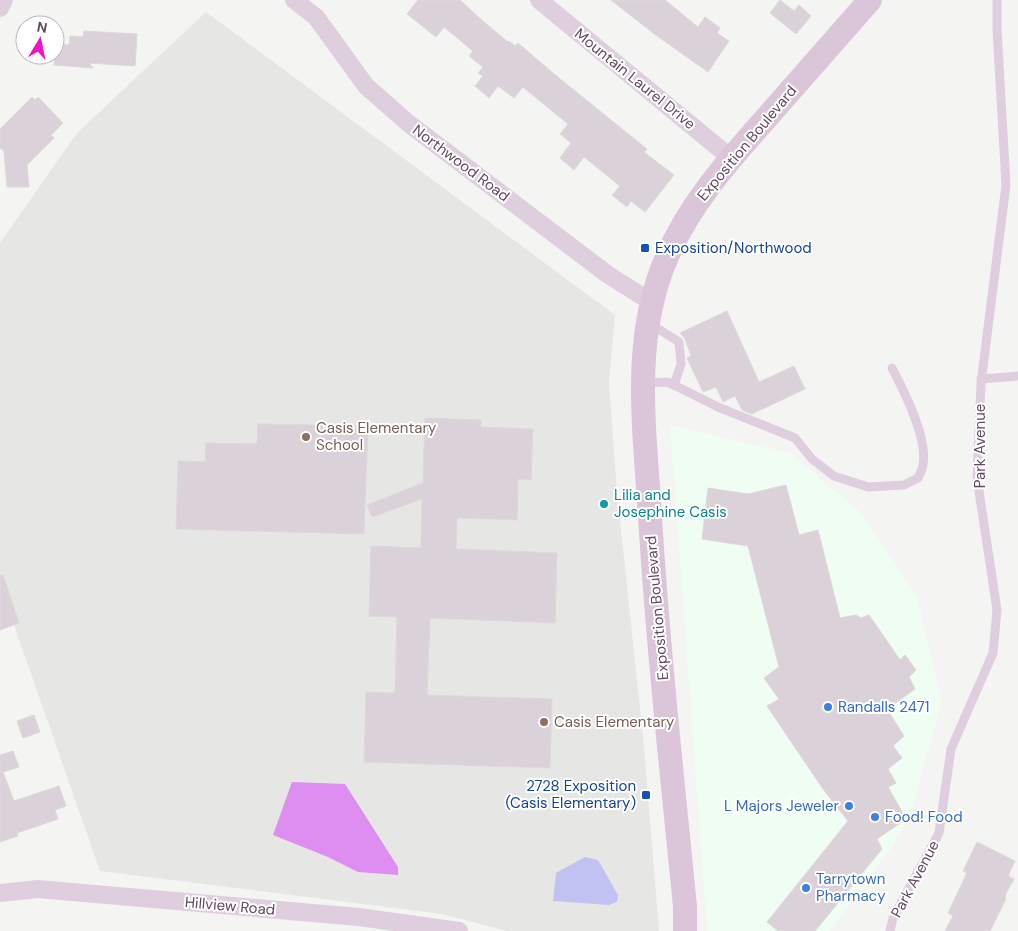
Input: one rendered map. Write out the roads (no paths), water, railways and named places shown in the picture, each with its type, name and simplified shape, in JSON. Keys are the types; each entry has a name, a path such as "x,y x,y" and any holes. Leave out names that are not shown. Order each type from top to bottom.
{"street":[{"path":"0,8 4,0"},
{"name":"Northwood Road","path":"294,0 316,16 366,86 408,123 607,274 651,302"},
{"name":"Mountain Laurel Drive","path":"539,0 731,158"},
{"name":"Exposition Boulevard","path":"686,931 652,552 642,383 651,302 666,257 697,202 731,158 870,0"},
{"name":"Hillview Road","path":"0,893 38,889 359,917 459,931"}],"lane":[{"name":"Park Avenue","path":"890,931 893,918 939,833 951,749 993,653 997,610 976,478 981,378 1006,185 997,0"},
{"path":"647,326 657,328 679,342 681,364 674,385"},
{"path":"642,383 667,382 718,407 795,438 812,458 834,476 868,487 904,486 918,478 923,464 924,448 905,392 892,368"},
{"path":"981,378 1018,376"}],"place":[{"name":"Exposition/Northwood","path":"645,248"},
{"name":"Casis Elementary School","path":"306,437"},
{"name":"Lilia and Josephine Casis","path":"604,504"},
{"name":"Randalls 2471","path":"828,707"},
{"name":"Casis Elementary","path":"544,722"},
{"name":"2728 Exposition (Casis Elementary)","path":"646,795"},
{"name":"L Majors Jeweler","path":"849,806"},
{"name":"Food! Food","path":"875,817"},
{"name":"Tarrytown Pharmacy","path":"806,888"}]}
